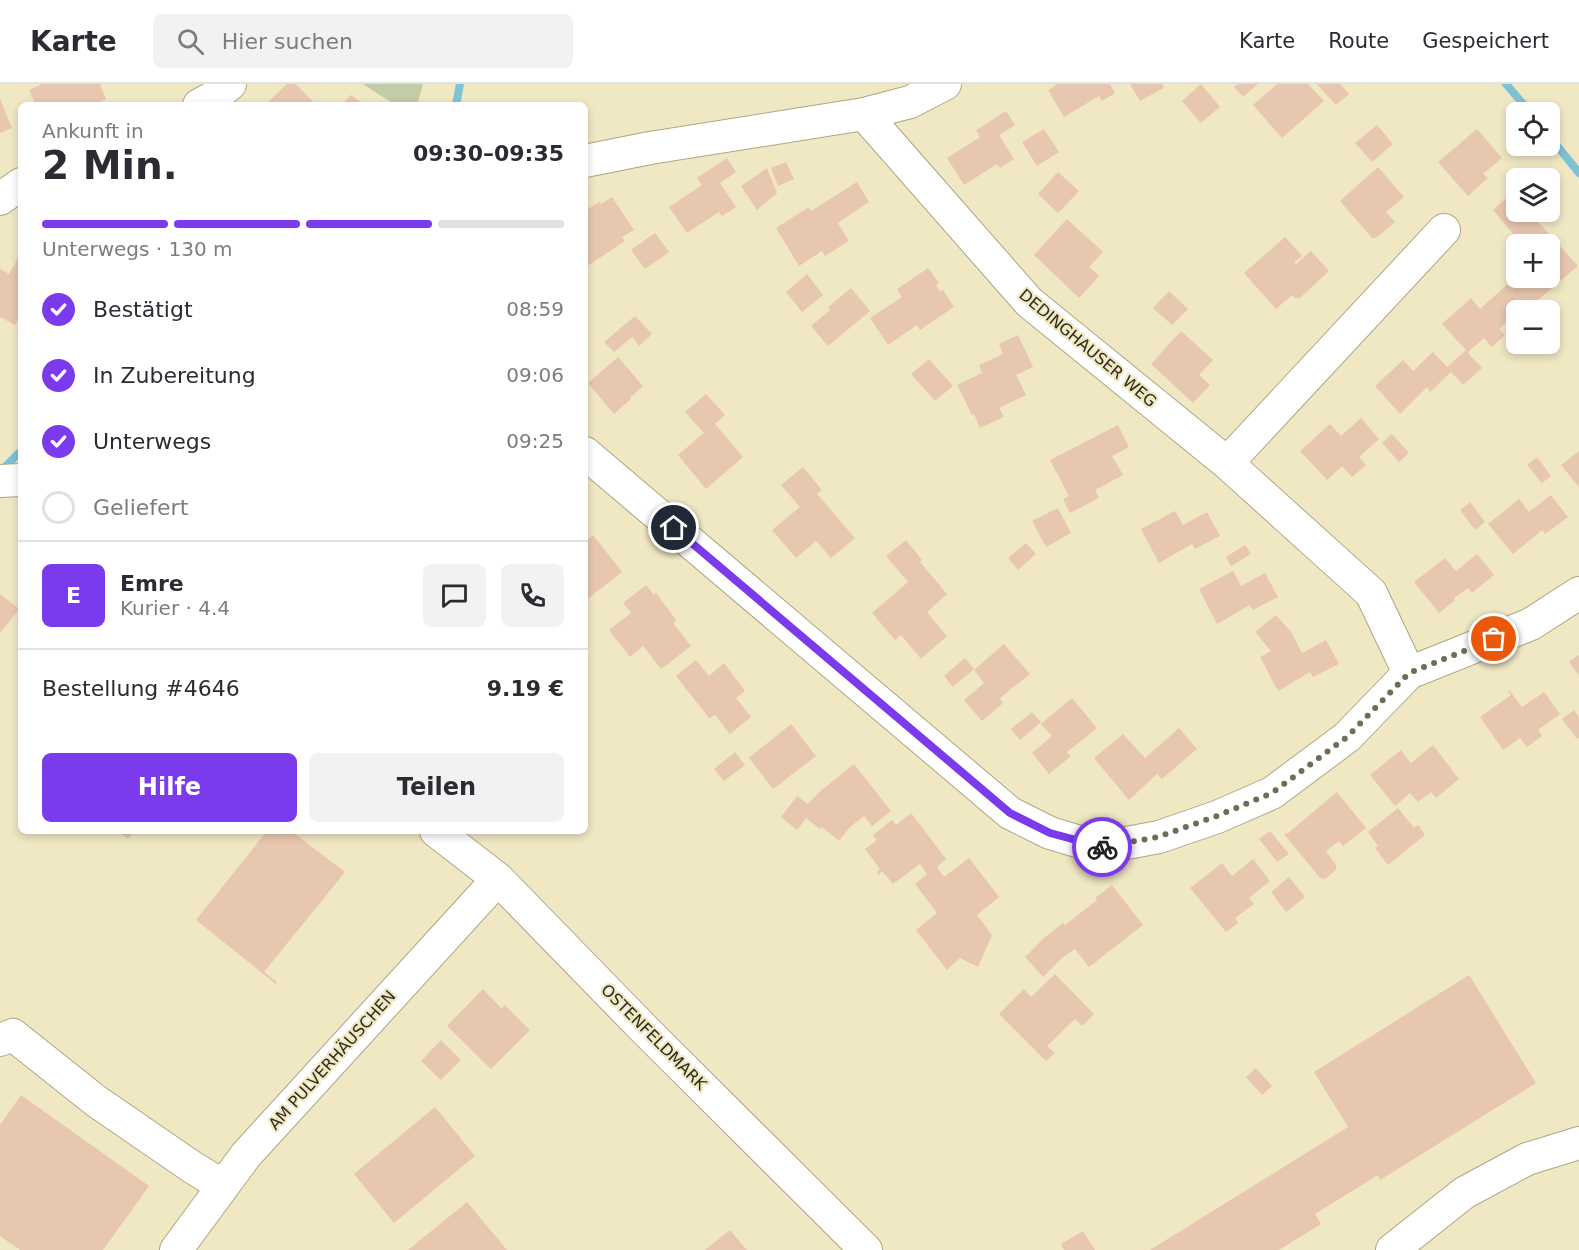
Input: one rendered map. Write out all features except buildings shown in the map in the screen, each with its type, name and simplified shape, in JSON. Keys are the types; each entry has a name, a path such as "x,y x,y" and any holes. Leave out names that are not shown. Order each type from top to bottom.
{"street":[{"path":"205,102 230,84"},
{"path":"588,160 650,148 864,114 910,102 945,84"},
{"name":"DEDINGHAUSER WEG","path":"864,114 1029,303 1227,464 1371,593 1409,673"},
{"path":"0,199 18,186"},
{"path":"1227,464 1444,230"},
{"path":"588,456 1010,813 1050,833 1100,848 1158,837 1272,793 1347,737 1409,673 1531,624 1579,593"},
{"path":"0,481 18,480"},
{"name":"OSTENFELDMARK","path":"440,834 498,879 644,1029 866,1250"},
{"name":"AM PULVERHÄUSCHEN","path":"176,1250 246,1155 498,879"},
{"path":"0,1040 14,1035 96,1101 223,1186"},
{"path":"1392,1250 1464,1193 1527,1159 1579,1143"}],"green space":[{"path":"363,84 423,84 418,102 390,102"}],"waterway":[{"path":"457,102 460,84"},
{"path":"1506,84 1521,102"},
{"path":"1560,149 1579,173"},
{"path":"0,472 18,454"}],"way so far":[{"path":"1102,847 1158,837 1272,793 1347,737 1409,673 1494,639"}],"route":[{"path":"674,528 1010,813 1050,833 1102,847"}]}
